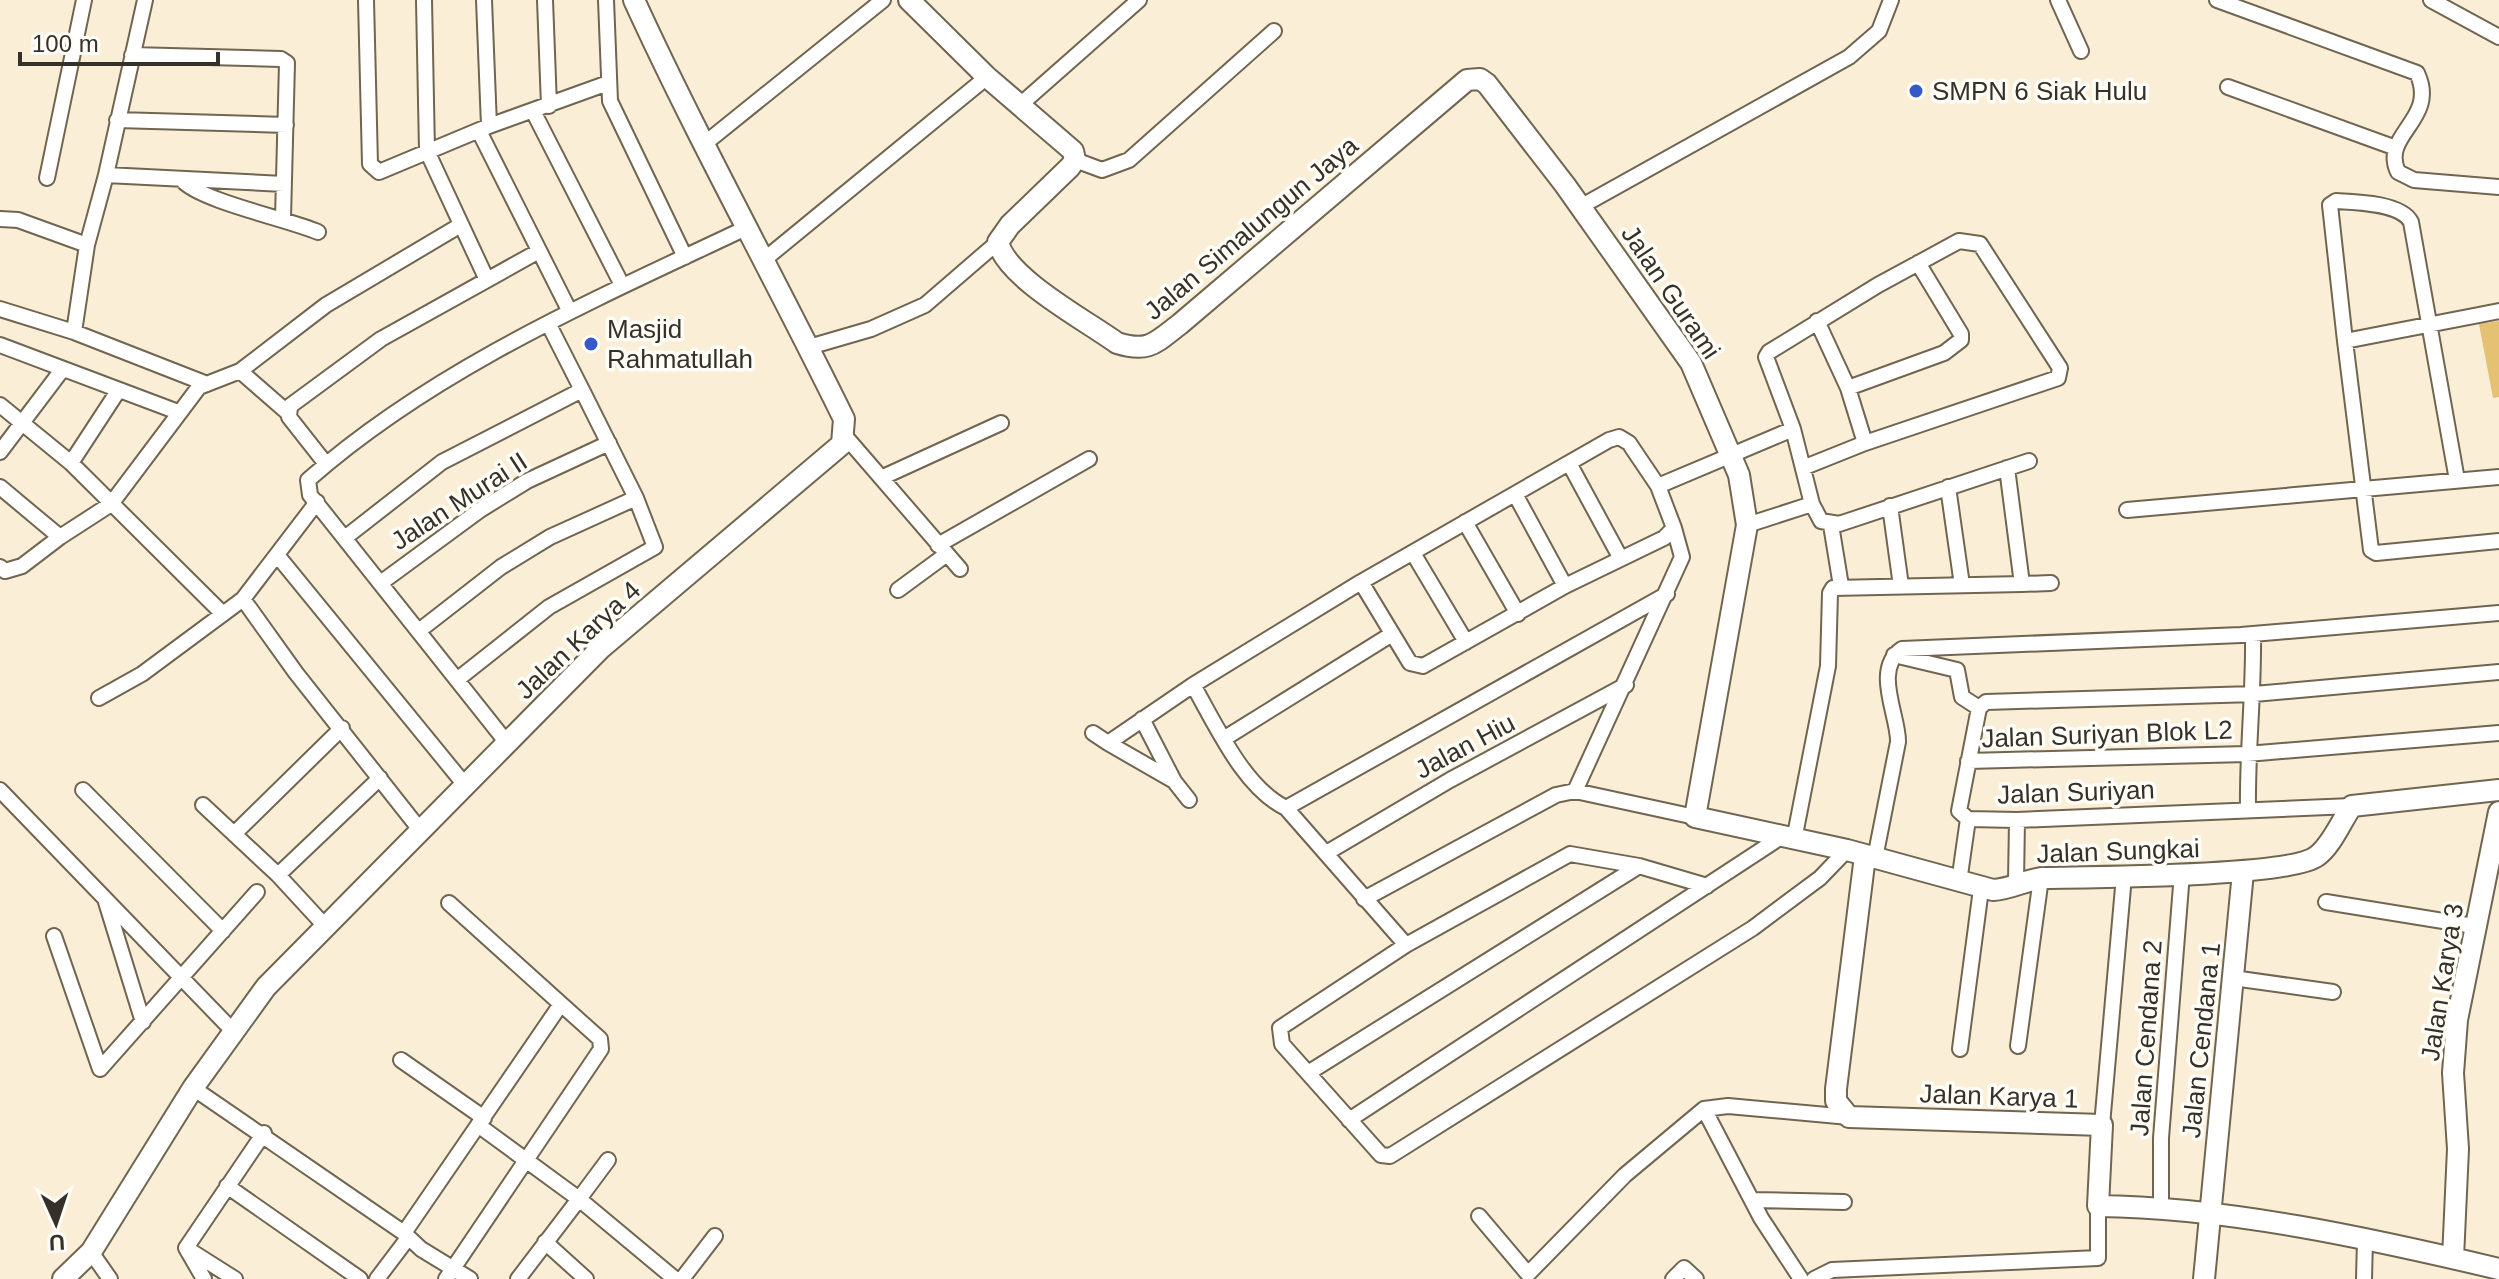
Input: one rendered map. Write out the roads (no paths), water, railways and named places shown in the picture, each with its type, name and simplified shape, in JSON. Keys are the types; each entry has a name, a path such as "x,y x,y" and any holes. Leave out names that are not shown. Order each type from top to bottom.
{"street":[{"path":"47,178 84,0"},
{"path":"74,332 87,245 145,0"},
{"path":"366,0 370,164 379,172 484,128 608,83"},
{"path":"424,0 427,151 459,226 487,280"},
{"path":"484,0 484,128 570,312"},
{"path":"545,0 549,106"},
{"path":"606,0 610,101 685,257"},
{"path":"634,0 703,145 765,259 844,419 845,436 960,569"},
{"path":"703,145 883,0"},
{"path":"909,0 987,77 1073,151 1075,160"},
{"path":"1020,105 1139,0"},
{"path":"1580,207 1849,57 1879,31 1891,0"},
{"path":"2058,0 2081,51"},
{"path":"2217,0 2417,73 2424,87 2423,103 2396,148 2393,162 2398,172 2414,180 2499,187"},
{"path":"2431,0 2456,6 2499,37"},
{"path":"1075,160 1102,170 1129,160 1274,31"},
{"path":"132,55 281,59 287,63 283,218"},
{"path":"765,259 987,77"},
{"name":"Jalan Gurami","path":"1467,80 1480,79 1487,84 1580,207 1691,363 1730,453 1747,509 1747,525 1695,817"},
{"name":"Jalan Simalungun Jaya","path":"998,242 1002,256 1026,279 1117,343 1144,348 1180,324 1467,80"},
{"path":"2228,87 2396,148"},
{"path":"533,111 622,285"},
{"path":"117,120 286,125"},
{"path":"809,347 871,329 925,305 998,242 1010,225 1075,160"},
{"path":"106,175 284,184"},
{"path":"183,181 192,191 283,218 318,232"},
{"path":"2457,480 2409,217 2357,202 2336,201 2329,211 2368,545 2376,553 2499,541"},
{"path":"0,219 18,220 87,245"},
{"path":"0,567 5,571 22,566 111,504 199,387 240,371 326,305 459,226"},
{"path":"507,743 306,484 326,464 447,379 622,285 748,227"},
{"path":"1805,467 2061,375 1980,244 1959,241 1776,344 1766,357 1805,467 1812,504 1821,521 1831,525 2029,461"},
{"path":"287,412 381,339 539,251"},
{"path":"1848,388 1944,353 1961,340 1961,334 1918,263"},
{"path":"0,309 74,332 207,384"},
{"path":"2345,341 2499,311"},
{"path":"1817,321 1848,388 1865,443"},
{"path":"458,679 549,607 655,547 636,498 549,325"},
{"path":"0,345 178,412"},
{"path":"0,452 62,370"},
{"path":"240,371 287,412 326,464"},
{"path":"346,537 442,462 582,390"},
{"path":"71,463 118,391"},
{"path":"0,405 71,463 223,614"},
{"path":"883,477 1001,423"},
{"path":"1658,486 1793,429"},
{"name":"Jalan Karya 4","path":"63,1279 91,1252 193,1088 252,1002 601,648 830,457 845,436"},
{"path":"1108,743 1193,685 1361,582 1619,437 1629,443 1658,486 1682,557 1575,791"},
{"name":"Jalan Murai II","path":"382,582 480,510 527,481 609,443"},
{"path":"898,590 942,549 1089,459"},
{"path":"1569,463 1620,557"},
{"path":"2007,468 2022,584"},
{"path":"2127,510 2499,477"},
{"path":"0,487 60,537"},
{"path":"1948,487 1962,585"},
{"path":"1515,494 1565,586"},
{"path":"420,630 501,567 550,537 636,498"},
{"path":"99,698 142,674 243,599 317,502"},
{"path":"1747,525 1812,504"},
{"path":"1890,506 1901,586"},
{"path":"1465,522 1518,614"},
{"path":"1831,525 1841,586"},
{"path":"1361,582 1410,663 1417,666 1620,557 1664,538 1674,528"},
{"path":"1413,553 1466,642"},
{"path":"277,555 465,785"},
{"path":"1349,1120 1707,886 1788,838 1828,666 1830,593 1841,586 2051,583"},
{"path":"1286,808 1667,594"},
{"path":"243,599 296,673 421,831"},
{"path":"1849,1117 1836,1101 1836,1089 1862,855 1898,742 1899,726 1888,703 1894,655 1902,649 2253,634 2499,613"},
{"path":"1225,738 1392,634"},
{"path":"2248,810 2247,754 2254,694 2253,634"},
{"path":"1894,655 1957,670 1964,700 1979,708"},
{"path":"1968,761 1979,708 1986,702 2254,694 2499,672"},
{"path":"1193,685 1225,738 1271,801 1286,808 1328,852 1364,899 1406,945"},
{"name":"Jalan Hiu","path":"1328,852 1450,780 1626,685"},
{"path":"1142,719 1174,781 1189,800"},
{"path":"234,834 342,728"},
{"path":"1093,733 1174,781"},
{"name":"Jalan Suriyan Blok L2","path":"1968,761 2247,754 2499,733"},
{"name":"Jalan Suriyan","path":"1968,761 1959,811 1968,819 2017,820 2352,806"},
{"path":"278,875 380,778"},
{"path":"0,790 233,1031"},
{"path":"83,790 223,931"},
{"path":"2352,806 2499,790"},
{"path":"1364,899 1556,795 1575,791 1862,855"},
{"path":"203,805 278,875 325,926"},
{"name":"Jalan Sungkai","path":"1862,855 1981,889 2004,890 2016,882 2041,878 2243,872 2316,858 2352,806"},
{"name":"Jalan Karya 3","path":"2453,1258 2458,1149 2453,1073 2457,1020 2474,926 2491,888 2499,812"},
{"path":"1959,882 1968,819"},
{"path":"2016,882 2017,820"},
{"path":"1707,886 1639,866 1570,854 1406,945 1280,1028 1282,1044 1381,1155 1387,1157 1403,1150 1753,928 1820,878 1862,855"},
{"path":"1308,1073 1639,866"},
{"name":"Jalan Cendana 1","path":"2204,1279 2243,872"},
{"name":"Jalan Cendana 2","path":"2161,1207 2161,1138 2182,873"},
{"path":"2102,1125 2124,876"},
{"path":"2018,1046 2041,878"},
{"path":"1960,1049 1981,889"},
{"path":"54,936 100,1069 257,892"},
{"path":"105,898 143,1022"},
{"path":"2326,902 2474,926"},
{"path":"449,903 602,1044 527,1163 449,1274"},
{"path":"2233,978 2333,992"},
{"path":"377,1279 561,1004"},
{"path":"401,1060 481,1121 527,1163 579,1199 675,1279"},
{"path":"193,1088 264,1133 406,1235 449,1274 470,1279"},
{"path":"1479,1216 1526,1277 1625,1175 1704,1109 1728,1106 1849,1117"},
{"path":"1704,1109 1752,1200 1801,1279"},
{"name":"Jalan Karya 1","path":"1849,1117 2102,1125 2098,1206"},
{"path":"186,1248 264,1133"},
{"path":"518,1279 608,1160"},
{"path":"227,1186 360,1279"},
{"path":"1752,1200 1844,1202"},
{"path":"1814,1279 1832,1270 2098,1258 2098,1206 2161,1207 2210,1213 2365,1240 2499,1269"},
{"path":"682,1279 715,1236"},
{"path":"2364,1279 2365,1240"},
{"path":"545,1242 586,1279"},
{"path":"186,1248 204,1279"},
{"path":"186,1248 235,1279"},
{"path":"91,1252 110,1279"},
{"path":"1673,1279 1684,1268 1696,1279"}],"place":[{"name":"SMPN 6 Siak Hulu","path":"1916,91"},
{"name":"Masjid Rahmatullah","path":"591,344"}]}
